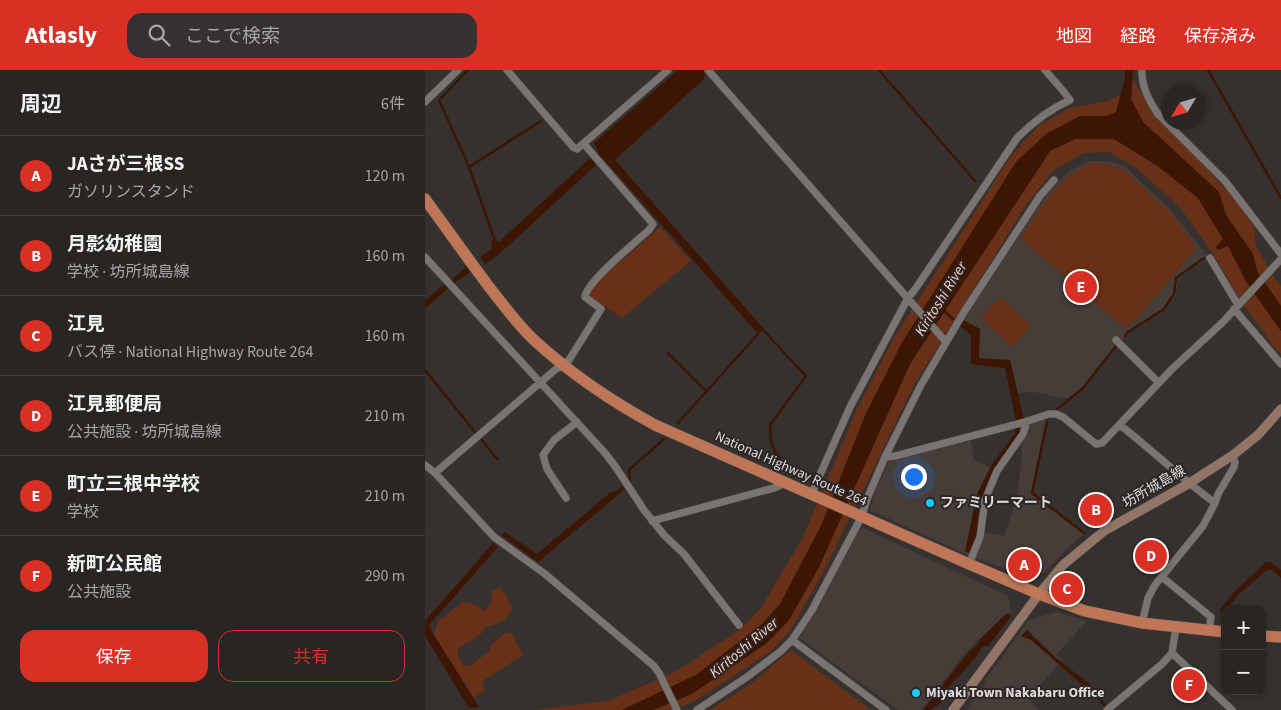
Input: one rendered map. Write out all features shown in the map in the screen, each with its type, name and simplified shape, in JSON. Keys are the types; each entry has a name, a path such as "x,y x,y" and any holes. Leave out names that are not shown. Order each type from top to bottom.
{"highway":[{"name":"National Highway Route 264","path":"425,199 508,311 533,339 563,366 619,406 655,425 783,484 860,515 1039,594 1085,611 1142,623 1221,632"},
{"path":"1266,636 1281,637"}],"main road":[{"name":"坊所城島線","path":"953,710 1039,594 1063,565 1104,532 1233,456 1258,435 1281,409"}],"street":[{"path":"426,99 458,70"},
{"path":"507,70 573,147 577,148 584,144 668,70"},
{"path":"811,495 850,407 909,299 1017,138 1036,119 1070,100 1045,70"},
{"path":"1142,70 1144,88 1158,114 1225,181 1281,254"},
{"path":"710,72 945,340"},
{"path":"435,473 556,369 563,366 575,352 601,309 585,297 585,293 595,280 649,230 653,224 584,144"},
{"path":"697,710 747,677 781,651 792,640 812,610 860,515 885,457 945,340 1040,196 1054,180"},
{"path":"425,257 541,382 615,466 652,521 684,554 739,626"},
{"path":"1211,258 1237,305 1281,364"},
{"path":"885,457 1012,426 1049,414 1056,414 1096,444 1100,444 1281,259"},
{"path":"1116,340 1159,383"},
{"path":"566,498 547,469 543,455 555,440 577,422"},
{"path":"969,564 980,538 985,500 997,472 1023,434 1026,422"},
{"path":"1120,424 1159,456 1188,484 1215,503"},
{"path":"1142,623 1148,598 1161,577 1203,526 1218,494 1234,467 1233,456"},
{"path":"425,466 435,473 494,537 561,587 654,666 661,676 677,710"},
{"path":"652,521 783,484"},
{"path":"1161,577 1211,617 1209,631"},
{"path":"1109,708 1173,653 1176,627"},
{"path":"792,640 886,710"},
{"path":"1173,653 1233,710"}],"shaded area":[{"path":"1133,79 1153,114 1161,122 1161,130 1169,130 1236,201 1254,227 1256,246 1281,286 1281,306 1257,271 1253,254 1226,215 1219,192 1143,122 1131,99"},
{"path":"1121,94 1116,112 1108,116 1080,116 1046,134 1016,162 903,341 867,411 821,526 780,604 763,624 696,675 622,710 534,710 608,701 675,672 741,629 761,608 803,537 857,409 893,339 1011,156 1039,125 1070,108 1109,101"},
{"path":"1075,139 1114,139 1159,167 1198,198 1223,239 1216,247 1218,250 1228,246 1247,283 1281,331 1281,354 1239,298 1213,254 1179,206 1135,167 1109,152 1083,153 1053,171 1026,205 914,385 824,571 790,631 770,652 700,698 675,710 653,710 692,694 789,620 819,567 910,364 1050,151"},
{"path":"1090,161 1108,161 1124,166 1169,208 1208,257 1178,279 1176,295 1164,310 1127,334 1083,390 1068,399 1034,392 1018,393 1010,361 979,358 980,329 963,320 1049,191 1068,172"},
{"path":"1092,163 1106,164 1123,169 1167,209 1197,248 1136,319 1125,328 1029,246 1021,237 1052,193 1070,175"},
{"path":"660,227 691,261 622,318 588,295 600,280"},
{"path":"1000,297 1031,326 1012,347 981,318"},
{"path":"1046,420 1031,493 1084,534 1065,550 1044,573 1025,576 970,556 870,510 874,494 889,460 971,441 974,460 995,470 982,498 978,531 1004,536 1016,501 1022,459 1021,439 1025,424"},
{"path":"861,527 1008,596 1011,612 1006,614 965,653 922,710 898,710 799,638 820,604"},
{"path":"499,587 506,595 513,609 501,621 485,627 482,633 458,649 458,657 464,665 470,666 489,651 492,644 506,632 512,634 523,655 481,682 485,690 474,698 434,635 438,621 463,602 474,604 484,611 492,603 492,591"},
{"path":"1056,612 1087,621 1056,655 1062,660 1029,699 1039,710 966,710 985,684 985,680 1029,620"},
{"path":"791,650 871,710 710,710 752,683"}],"water":[{"path":"678,70 710,70 705,74 704,79 615,160 764,329 758,334 602,157 594,163 596,165 497,256 485,264 480,257 492,249 491,241 495,239 499,242 590,158 591,160 599,153 594,143"},
{"name":"Kiritoshi River","path":"1125,70 1133,70 1131,99 1143,122 1219,192 1226,215 1253,254 1257,271 1281,306 1281,331 1247,283 1228,246 1218,250 1216,247 1223,239 1198,198 1159,167 1114,139 1075,139 1050,151 910,364 819,567 789,620 767,643 692,694 653,710 622,710 696,675 762,624 780,604 821,526 867,411 903,341 1016,162 1046,134 1080,116 1107,116 1116,112 1125,78"},
{"path":"467,267 470,272 453,284 425,309 425,300"},
{"path":"963,320 980,329 979,358 1010,360 1025,424 1023,431 995,470 982,498 978,532 969,553 965,551 977,494 991,466 1015,433 1016,422 1005,368 971,364 971,336 966,330 959,327"},
{"path":"622,486 625,489 538,562 501,535 505,532 537,554 611,492 615,492"},
{"path":"493,543 498,547 430,624 430,629 479,707 469,708 425,636 425,621"},
{"path":"1266,562 1271,562 1281,570 1281,578 1272,570 1267,570 1237,596 1230,605 1224,605 1234,592"},
{"path":"1009,613 1010,618 988,646 983,646 978,655 946,690 941,703 930,710 923,710 968,653 979,643 979,640"},
{"path":"1027,630 1056,658 1091,685 1110,710 1107,710 1094,695 1031,640 1021,636"}],"waterway":[{"path":"468,70 439,100 469,167 495,241"},
{"path":"879,70 975,181"},
{"path":"1208,70 1281,198"},
{"path":"469,167 541,121"},
{"path":"1125,336 1128,332 1164,309 1174,294 1176,278 1204,258"},
{"name":"Kiritoshi River","path":"943,310 953,319"},
{"path":"763,330 806,376 770,425 771,442 775,452 788,469"},
{"path":"678,423 758,334"},
{"path":"1056,410 1083,388 1116,346"},
{"path":"668,353 706,391"},
{"path":"425,370 475,432"},
{"path":"1047,422 1032,493 1084,533"},
{"path":"481,439 497,459"},
{"path":"630,481 629,470 664,439"}],"place":[{"name":"町立三根中学校","path":"1081,287"},
{"name":"ファミリーマート","path":"930,503"},
{"name":"月影幼稚園","path":"1096,510"},
{"name":"江見郵便局","path":"1151,556"},
{"name":"JAさが三根SS","path":"1024,565"},
{"name":"江見","path":"1067,589"},
{"name":"新町公民館","path":"1189,685"},
{"name":"Miyaki Town Nakabaru Office","path":"916,693"}]}
